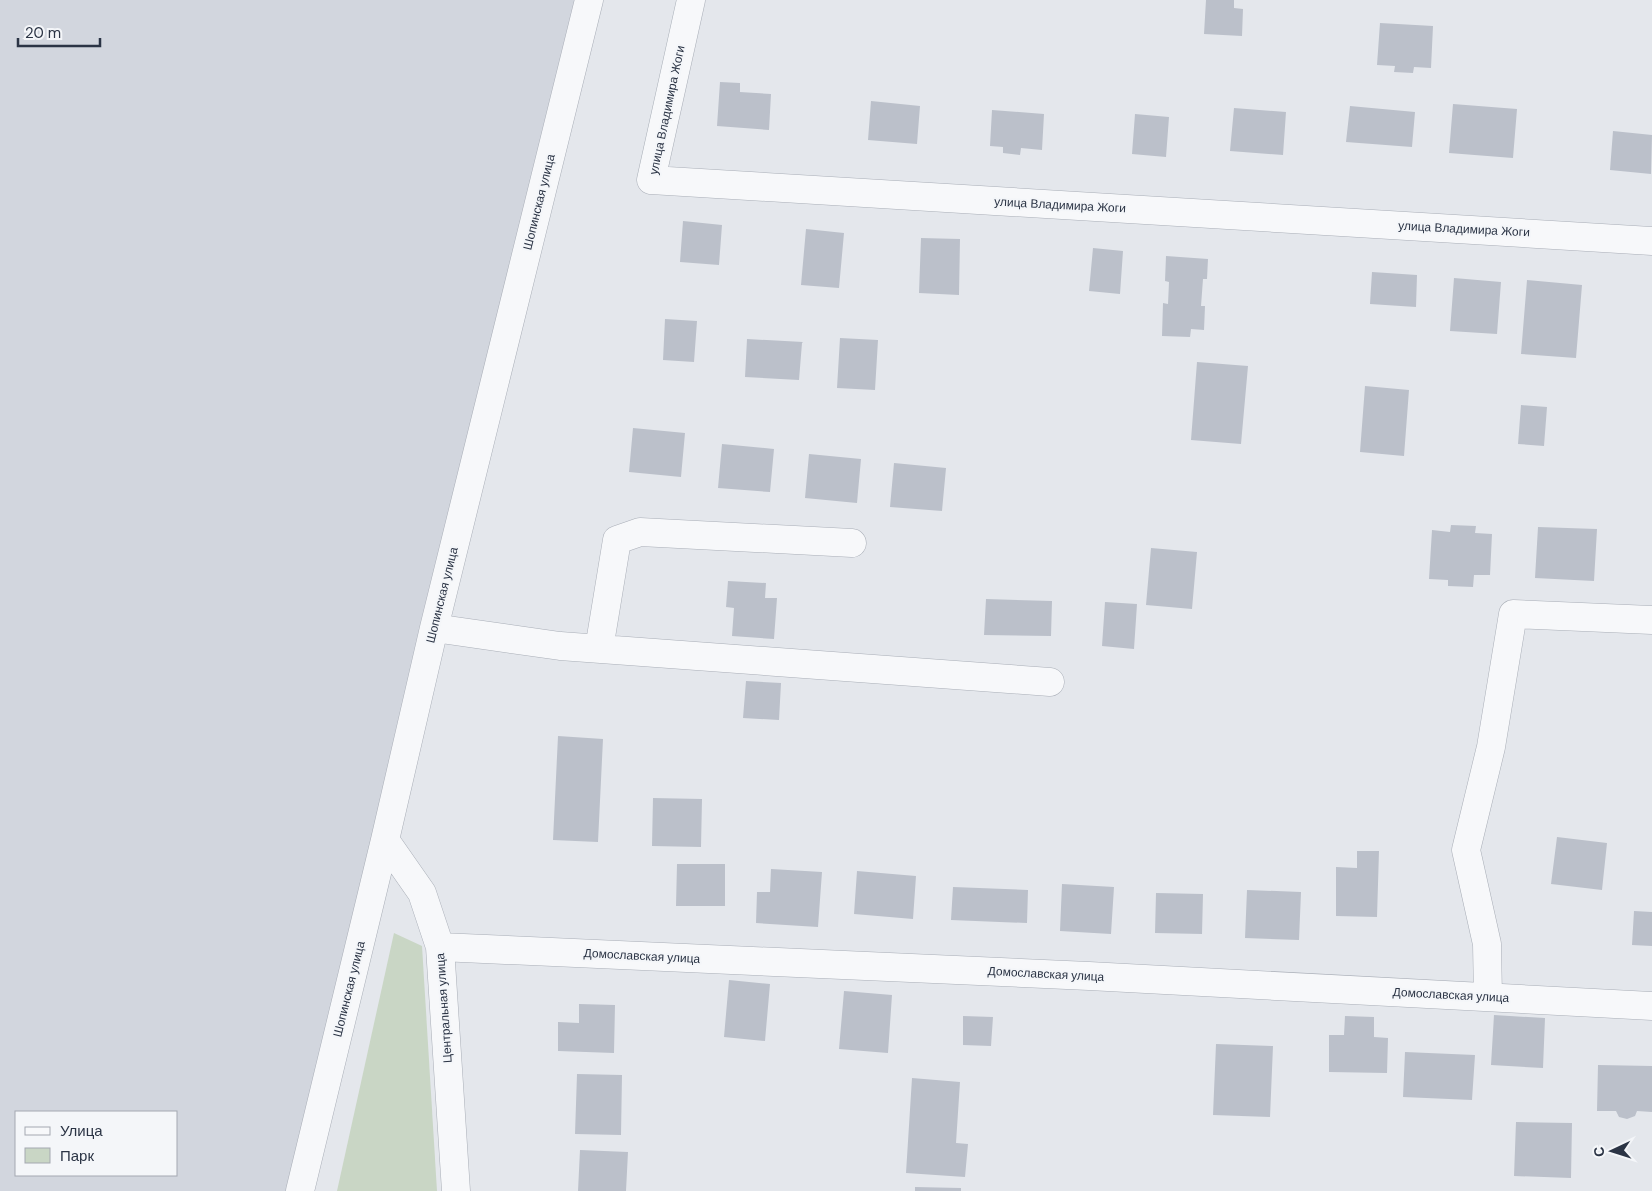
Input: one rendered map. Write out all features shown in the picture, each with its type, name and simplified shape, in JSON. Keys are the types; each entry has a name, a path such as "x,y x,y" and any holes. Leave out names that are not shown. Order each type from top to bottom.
{"street":[{"name":"Шопинская улица","path":"300,1191 434,628 589,0"},
{"name":"улица Владимира Жоги","path":"690,0 651,180 1652,241"},
{"path":"599,649 617,540 640,532 852,543"},
{"path":"1488,997 1486,944 1466,850 1491,747 1513,614 1652,620"},
{"path":"434,628 560,646 1050,682"},
{"name":"Центральная улица","path":"385,840 422,893 440,947 456,1191"},
{"name":"Домославская улица","path":"440,947 1088,976 1652,1006"}],"shaded area":[{"path":"0,0 588,0 307,1191 0,1191"}],"green space":[{"path":"394,933 422,946 437,1191 337,1191"}],"building":[{"path":"1206,0 1234,0 1234,8 1243,9 1242,36 1204,34"},
{"path":"1380,23 1433,26 1431,68 1414,67 1413,73 1394,72 1395,66 1377,65"},
{"path":"720,82 740,83 740,92 771,94 769,130 717,126"},
{"path":"871,101 920,106 917,144 868,140"},
{"path":"1453,104 1517,109 1513,158 1449,153"},
{"path":"1350,106 1415,112 1412,147 1346,142"},
{"path":"1234,108 1286,112 1283,155 1230,151"},
{"path":"992,110 1044,114 1042,150 1021,148 1020,155 1003,153 1003,147 990,146"},
{"path":"1135,114 1169,117 1166,157 1132,154"},
{"path":"1613,131 1652,135 1651,174 1610,170"},
{"path":"683,221 722,225 719,265 680,262"},
{"path":"806,229 844,233 839,288 801,285"},
{"path":"921,238 960,239 959,295 919,293"},
{"path":"1093,248 1123,251 1120,294 1089,291"},
{"path":"1166,256 1208,259 1207,279 1203,279 1201,306 1205,306 1204,330 1191,329 1190,337 1162,336 1163,303 1168,304 1169,282 1165,281"},
{"path":"1372,272 1417,275 1416,307 1370,304"},
{"path":"1454,278 1501,282 1497,334 1450,331"},
{"path":"1527,280 1582,285 1576,358 1521,354"},
{"path":"665,319 697,321 694,362 663,360"},
{"path":"840,338 878,340 875,390 837,388"},
{"path":"747,339 803,342 799,380 745,377"},
{"path":"1197,362 1248,366 1241,444 1191,440"},
{"path":"1365,386 1409,390 1404,456 1360,452"},
{"path":"1521,405 1547,407 1544,446 1518,444"},
{"path":"633,428 685,433 681,477 629,472"},
{"path":"722,444 774,449 770,492 718,488"},
{"path":"809,454 861,459 857,503 805,498"},
{"path":"894,463 946,468 942,511 890,507"},
{"path":"1451,525 1476,526 1475,533 1492,534 1490,575 1474,575 1473,587 1448,586 1448,580 1429,579 1432,530 1450,532"},
{"path":"1538,527 1597,529 1594,581 1535,578"},
{"path":"1151,548 1197,552 1192,609 1146,605"},
{"path":"728,581 766,583 765,598 777,598 774,639 732,636 734,608 726,607"},
{"path":"986,599 1052,601 1051,636 984,635"},
{"path":"1105,602 1137,604 1134,649 1102,646"},
{"path":"746,681 781,683 779,720 743,718"},
{"path":"558,736 603,739 598,842 553,840"},
{"path":"653,798 702,799 701,847 652,846"},
{"path":"1557,837 1607,843 1602,890 1551,884"},
{"path":"1357,851 1379,851 1377,917 1336,916 1336,867 1357,868"},
{"path":"677,864 725,864 725,906 676,906"},
{"path":"771,869 822,872 818,927 756,923 757,892 770,892"},
{"path":"857,871 916,876 913,919 854,914"},
{"path":"1062,884 1114,887 1111,934 1060,931"},
{"path":"953,887 1028,890 1027,923 951,920"},
{"path":"1247,890 1301,892 1299,940 1245,938"},
{"path":"1156,893 1203,894 1202,934 1155,933"},
{"path":"1634,911 1652,912 1652,946 1632,945"},
{"path":"729,980 770,984 765,1041 724,1037"},
{"path":"844,991 892,995 888,1053 839,1049"},
{"path":"579,1004 615,1005 614,1053 558,1051 558,1022 579,1023"},
{"path":"1494,1015 1545,1018 1543,1068 1491,1065"},
{"path":"963,1016 993,1017 991,1046 963,1045"},
{"path":"1345,1016 1374,1017 1374,1037 1388,1038 1387,1073 1329,1072 1329,1035 1344,1035"},
{"path":"1216,1044 1273,1046 1270,1117 1213,1115"},
{"path":"1405,1052 1475,1055 1472,1100 1403,1097"},
{"path":"1598,1065 1652,1066 1652,1112 1637,1111 1635,1116 1627,1119 1619,1117 1616,1111 1597,1111"},
{"path":"577,1074 622,1075 621,1135 575,1134"},
{"path":"912,1078 960,1082 956,1143 968,1144 965,1177 906,1173"},
{"path":"1516,1122 1572,1123 1571,1178 1514,1176"},
{"path":"580,1150 628,1152 626,1191 578,1191"},
{"path":"915,1187 961,1188 961,1191 915,1191"}]}
